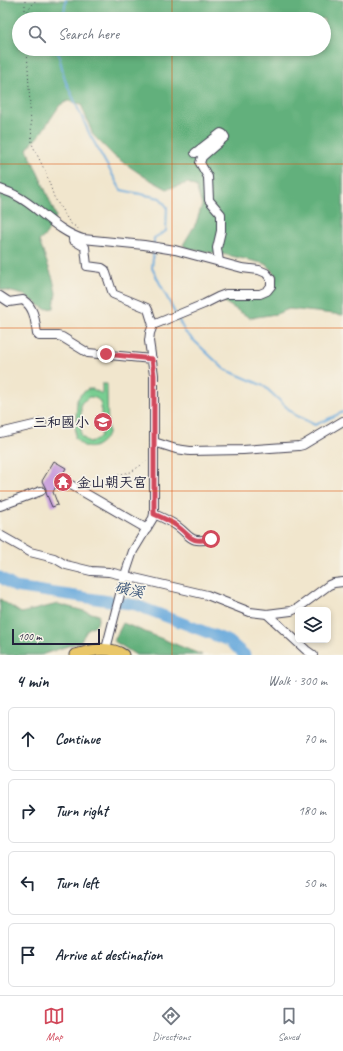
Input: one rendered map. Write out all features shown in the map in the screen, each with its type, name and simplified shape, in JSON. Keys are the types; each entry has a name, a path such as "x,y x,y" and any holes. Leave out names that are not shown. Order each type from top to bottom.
{"main road":[{"path":"75,655 94,650 106,649 123,655"}],"street":[{"path":"195,153 221,133 223,134 224,137 202,157 200,163 208,177 209,200 220,214 221,231 217,248 219,262"},
{"path":"0,189 15,195 61,229 74,236 175,250 242,268 259,270 266,273 271,279 271,286 267,291 260,294 226,294 218,296 204,304 154,325 150,333 154,375 154,514 147,529 133,551 124,577 106,649"},
{"path":"74,236 73,240 85,247 87,266 102,268 105,270 113,294 147,308 150,312 154,325"},
{"path":"0,296 9,302 23,300 27,303 34,312 37,334 39,336 62,337 88,353 152,359"},
{"path":"154,442 176,449 190,451 266,449 303,445 343,421"},
{"path":"0,433 42,423"},
{"path":"71,485 147,529"},
{"path":"0,506 41,491"},
{"path":"154,514 177,526 194,540 201,541 211,539"},
{"path":"0,535 30,552 54,558 66,565 90,571 109,572 124,577 207,595 250,612 267,614 291,611 298,608 329,585 343,582"},
{"path":"267,614 306,650 314,655"}],"path":[{"path":"25,0 25,12"},
{"path":"27,12 36,0"},
{"path":"27,56 32,144 46,174 54,197 70,223 82,231"},
{"path":"86,487 121,474 131,472 153,458"}],"green space":[{"path":"0,0 343,0 343,315 289,309 276,314 250,318 224,302 226,298 269,294 275,288 276,276 266,264 227,255 188,249 183,245 196,223 202,205 196,187 188,183 167,189 145,177 114,156 93,135 81,104 68,101 60,105 41,133 27,149 56,216 46,235 39,241 53,279 56,293 54,308 45,309 24,295 0,289"},
{"path":"102,384 107,384 108,435 96,446 88,448 75,438 77,400 81,394 88,389 93,389 102,394","holes":["89,397 98,399 101,405 101,435 97,440 89,442 82,437 81,434 81,403"]},
{"path":"0,599 21,613 58,604 99,615 97,624 88,629 80,642 41,655 0,655"},
{"path":"123,623 202,655 136,655 114,641"}],"building":[{"path":"54,461 66,468 53,492 58,505 52,507 42,481"}],"waterway":[{"path":"64,12 66,0"},
{"path":"59,56 65,80 90,135 121,190 160,198 167,207 166,231 154,238 154,244"},
{"path":"154,249 152,268 175,313"},
{"path":"177,317 185,332 224,369 264,386 295,415 315,425 343,412"},
{"name":"磺溪","path":"0,577 15,587 136,605 229,641 245,655"}],"place":[{"name":"三和國小","path":"103,422"},
{"name":"金山朝天宮","path":"63,482"}],"route":[{"path":"106,354 152,359 154,375 154,514 177,526 194,540 201,541 211,539"}]}
